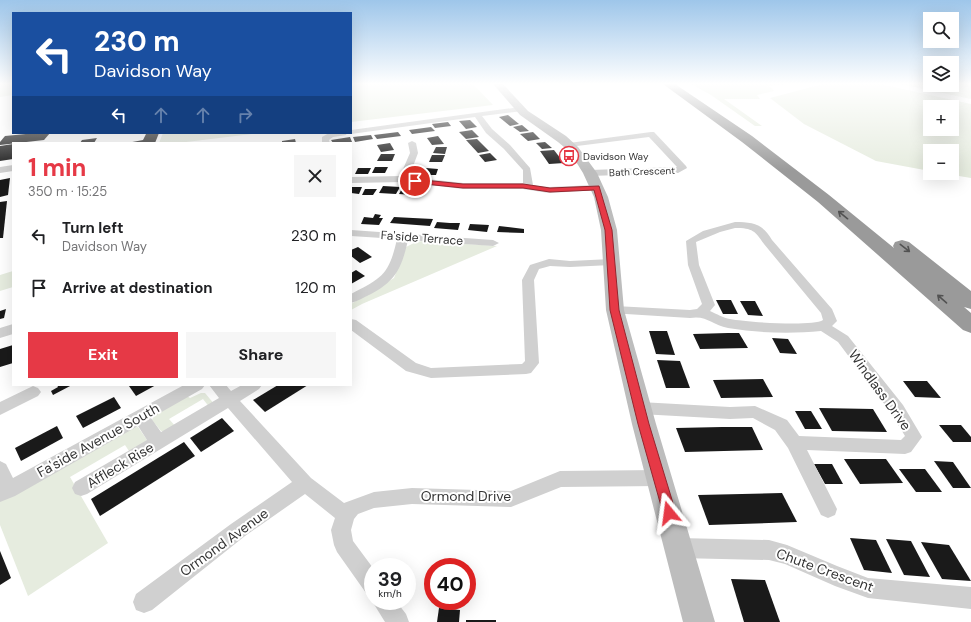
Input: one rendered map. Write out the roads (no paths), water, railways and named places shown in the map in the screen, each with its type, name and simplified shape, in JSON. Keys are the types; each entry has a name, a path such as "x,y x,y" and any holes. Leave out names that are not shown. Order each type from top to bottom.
{"highway":[{"path":"709,113 740,135 857,227 971,325"},
{"path":"725,113 820,181 971,302"}],"street":[{"path":"352,132 485,113"},
{"path":"525,113 569,145 594,181 609,230 615,310 640,408 699,622"},
{"path":"477,114 489,131 507,147 527,170 528,187"},
{"path":"326,142 325,139 331,135 337,134"},
{"name":"Bath Crescent","path":"569,145 651,134 683,168 678,170 594,181"},
{"path":"404,179 414,153 412,143"},
{"path":"0,170 12,168"},
{"path":"352,180 370,181 404,179 463,186 528,187 550,190 594,181"},
{"path":"615,310 690,314 701,312 710,305 699,281 690,248 691,241 700,235 724,227 742,225 752,227 761,232 827,312 830,320 823,326 806,328 746,326 726,323 701,312"},
{"name":"Fa'side Terrace","path":"352,234 493,243"},
{"path":"352,298 388,277 394,268 403,237"},
{"path":"352,324 411,367 431,373 526,369 532,363 528,280 534,267 548,262 570,264 611,262"},
{"name":"Windlass Drive","path":"794,443 905,447 914,437 897,409 843,339 823,326"},
{"path":"0,333 12,330"},
{"name":"Fa'side Avenue South","path":"4,492 195,386"},
{"path":"218,386 305,484 346,514 341,530 344,545 364,573"},
{"name":"Affleck Rise","path":"81,488 252,386"},
{"path":"0,409 33,392"},
{"path":"640,408 730,413 755,412 781,425 794,443 828,509"},
{"name":"Affleck Rise","path":"140,416 158,442"},
{"path":"0,469 4,492"},
{"name":"Ormond Drive","path":"346,514 352,507 374,500 412,496 511,499 560,479 659,478"},
{"name":"Ormond Avenue","path":"144,602 238,530 305,484"},
{"name":"Chute Crescent","path":"679,548 769,550 788,555 868,588 971,598"},
{"path":"389,610 398,622"}],"place":[{"name":"Davidson Way","path":"569,156"}]}
